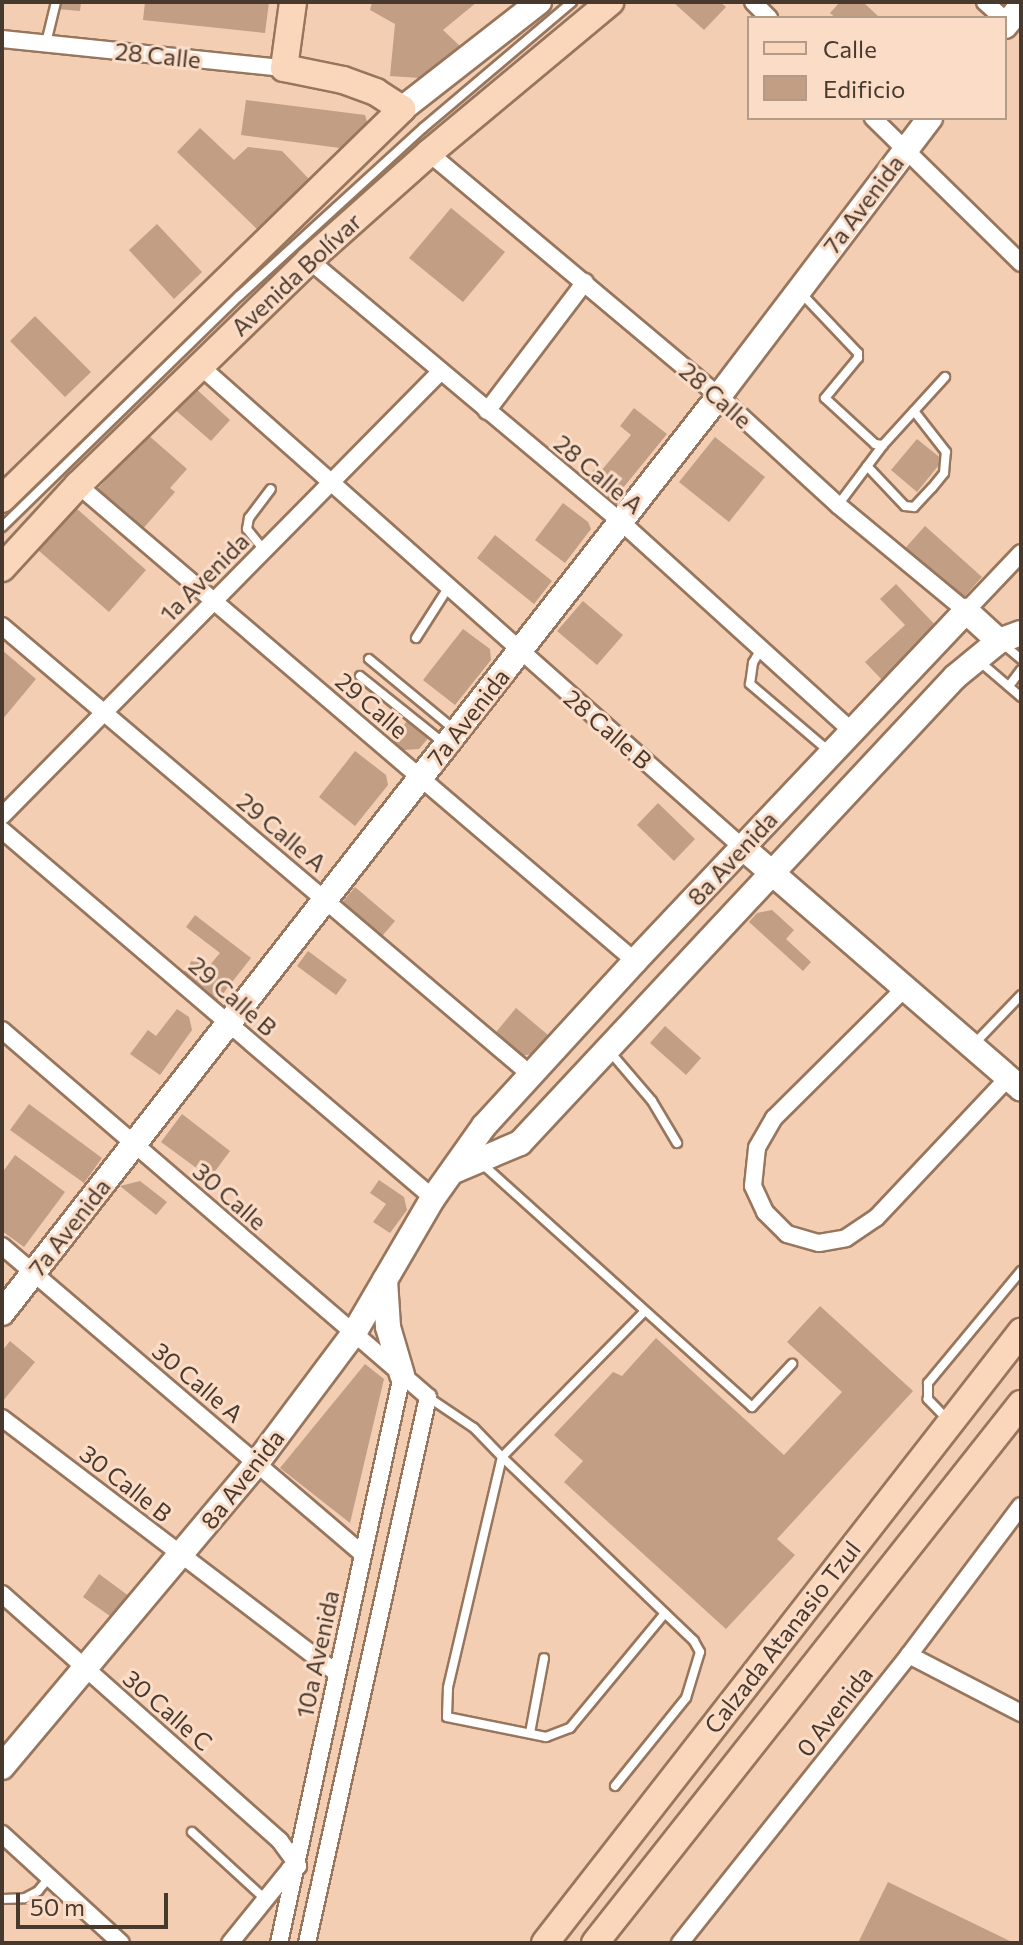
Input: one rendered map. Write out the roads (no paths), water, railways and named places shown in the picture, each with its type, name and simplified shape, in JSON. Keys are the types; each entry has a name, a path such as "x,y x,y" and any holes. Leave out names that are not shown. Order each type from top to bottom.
{"main road":[{"path":"284,68 293,2"},
{"name":"Avenida Bolívar","path":"10,486 402,109 539,2"},
{"name":"Avenida Bolívar","path":"2,568 78,485 309,260 429,153 610,2"},
{"name":"28 Calle","path":"284,68 343,80 376,92 402,109"},
{"name":"7a Avenida","path":"2,1313 719,396 928,120"},
{"name":"28 Calle","path":"966,611 1010,637"},
{"name":"8a Avenida","path":"2,1767 256,1464 354,1333 433,1198 467,1161 484,1126 635,961 966,611"},
{"name":"8a Avenida","path":"467,1161 520,1143 774,875 955,677 1010,637"},
{"name":"28 Calle B","path":"742,847 1015,1084"},
{"path":"385,1278 388,1327 402,1375"},
{"name":"Calzada Atanasio Tzul","path":"545,1943 1021,1332"},
{"name":"Calzada Atanasio Tzul","path":"595,1943 1021,1404"}],"street":[{"path":"985,2 1004,16"},
{"name":"28 Calle","path":"2,39 284,68"},
{"path":"875,120 1021,263"},
{"name":"28 Calle","path":"429,153 719,396 838,505 966,611"},
{"name":"28 Calle A","path":"309,260 619,520 852,731"},
{"path":"487,411 585,282"},
{"name":"28 Calle B","path":"199,365 742,847"},
{"name":"1a Avenida","path":"2,816 440,372"},
{"name":"29 Calle","path":"78,485 635,961"},
{"name":"8a Avenida","path":"966,611 1021,553"},
{"name":"29 Calle A","path":"2,626 531,1075"},
{"name":"29 Calle B","path":"2,830 433,1198"},
{"path":"905,988 774,1118 757,1148 753,1186 765,1212 787,1234 819,1243 846,1238 876,1218 1015,1084"},
{"name":"30 Calle","path":"2,1030 428,1397"},
{"name":"30 Calle A","path":"2,1246 363,1554"},
{"name":"10a Avenida","path":"279,1943 402,1375"},
{"path":"307,1943 428,1397"},
{"name":"30 Calle B","path":"2,1418 336,1672"},
{"name":"0 Avenida","path":"680,1943 909,1655 1021,1506"},
{"name":"30 Calle C","path":"2,1594 280,1841 298,1866"},
{"path":"909,1655 1020,1710"},
{"path":"2,1834 121,1943"},
{"path":"230,1943 290,1869 298,1866"}],"lane":[{"path":"46,44 56,2"},
{"path":"2,527 250,285 423,128 572,2"},
{"path":"798,291 858,353 858,358 825,398 875,444 883,445"},
{"path":"838,505 883,445 945,377"},
{"path":"867,466 905,506 914,507 944,473 946,452 914,411"},
{"path":"265,551 247,529 249,518 271,489"},
{"path":"416,638 448,588"},
{"path":"1010,637 1021,659"},
{"path":"761,649 753,663 750,684 832,753"},
{"path":"369,659 451,738"},
{"path":"977,660 1021,697"},
{"path":"1009,686 1021,670"},
{"path":"360,676 451,738"},
{"path":"972,1047 1021,995"},
{"path":"608,1049 652,1101 677,1143"},
{"path":"467,1161 752,1407 792,1364"},
{"path":"950,1422 928,1399 928,1383 1021,1271"},
{"path":"644,1312 502,1457 448,1688 447,1717 546,1737 570,1728 665,1613"},
{"path":"428,1397 474,1428 665,1613 700,1652 692,1689 615,1786"},
{"path":"530,1733 544,1658"},
{"path":"192,1832 265,1899"},
{"path":"2,1899 25,1898 38,1891 49,1877"}]}
